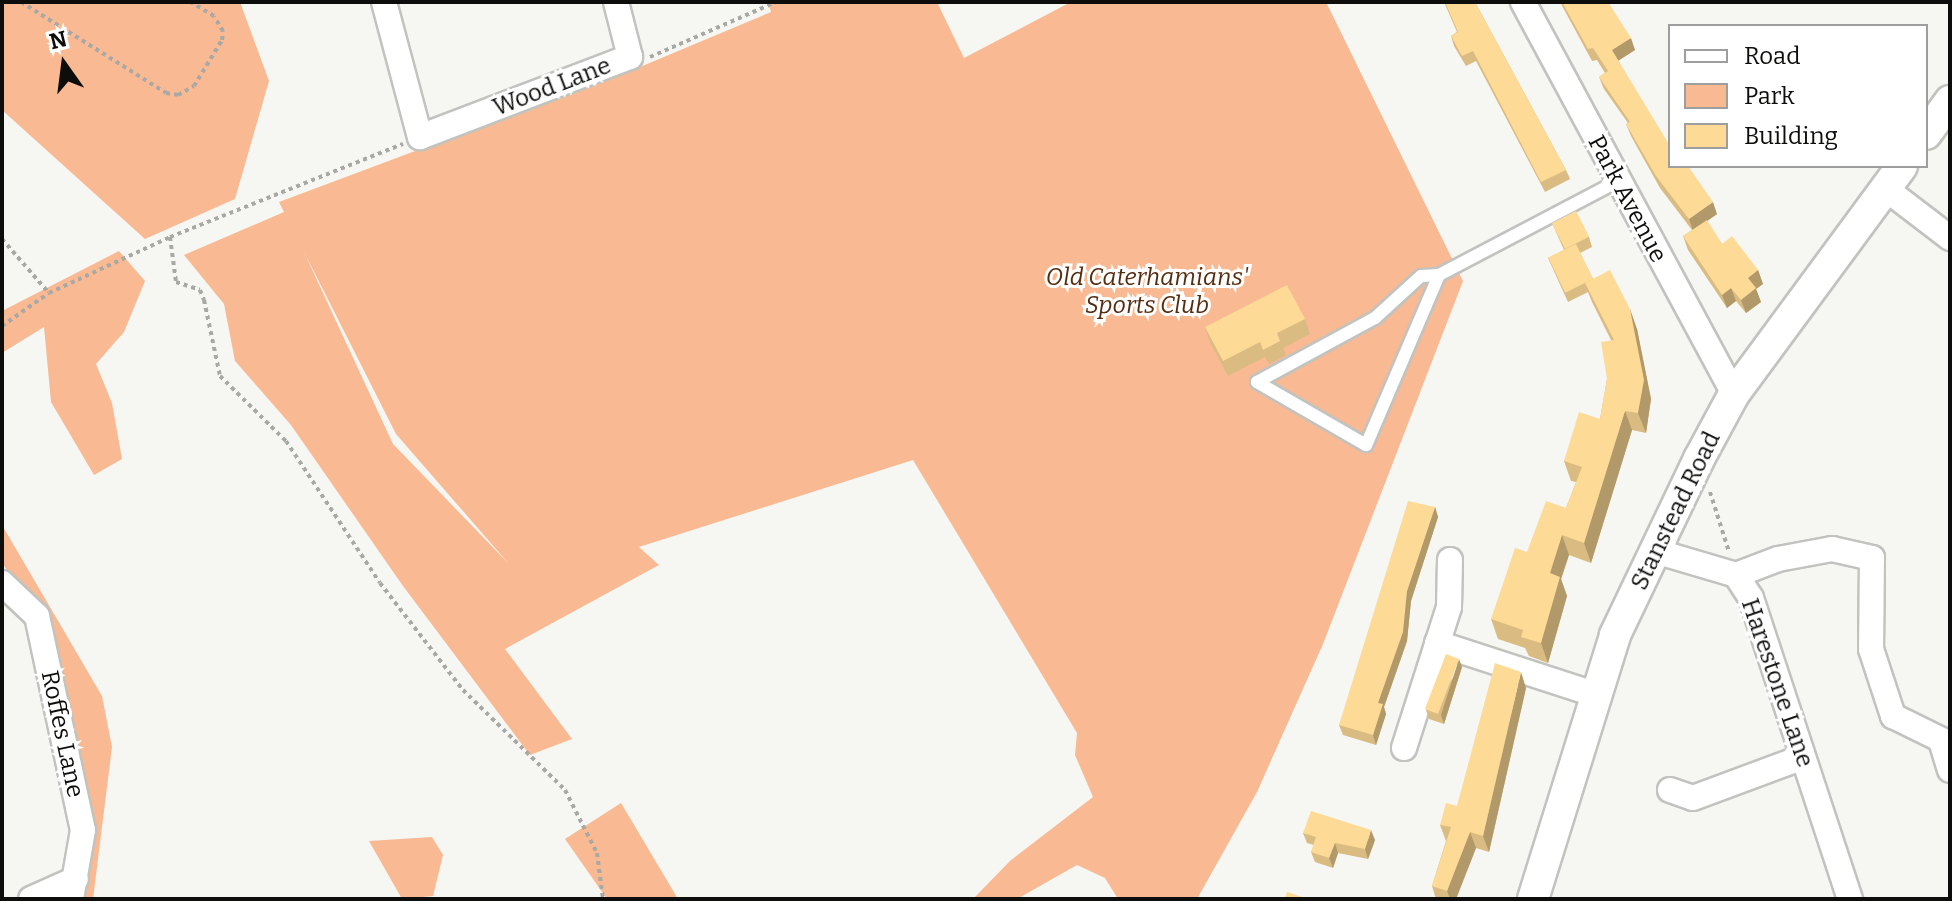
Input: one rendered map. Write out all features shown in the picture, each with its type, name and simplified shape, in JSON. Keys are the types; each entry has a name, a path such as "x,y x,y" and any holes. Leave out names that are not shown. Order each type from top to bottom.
{"street":[{"path":"384,2 420,137"},
{"name":"Wood Lane","path":"420,137 630,57 616,2"},
{"name":"Park Avenue","path":"1523,2 1616,182 1734,394"},
{"path":"1928,131 1950,101"},
{"path":"1894,178 1950,238"},
{"name":"Stanstead Road","path":"1533,899 1594,694 1655,551 1734,394 1894,178"},
{"path":"1655,551 1736,575 1778,559 1832,549 1872,558 1871,649 1893,716 1946,744 1950,770"},
{"path":"1404,748 1449,607 1450,560"},
{"name":"Harestone Lane","path":"1736,575 1751,598 1850,899"},
{"name":"Roffes Lane","path":"2,583 37,616 83,830 73,889"},
{"path":"1437,643 1594,694"},
{"path":"1670,790 1693,798 1803,757"},
{"path":"31,899 73,889"}],"lane":[{"path":"1439,275 1366,445 1257,382 1375,318 1421,276 1439,275 1616,182"}],"path":[{"path":"21,2 166,93 178,95 194,86 222,40 223,31 214,16 191,2"},
{"path":"630,57 641,61 776,2"},
{"path":"2,326 49,293 170,237 420,137"},
{"path":"170,237 176,282 200,290 204,300 220,376 286,441 380,583 463,690 565,790 597,853 603,899"},
{"path":"2,239 49,293"},
{"name":"Harestone Lane","path":"1707,481 1736,575"}],"green space":[{"path":"2,2 240,2 269,81 235,199 145,239 2,110"},
{"name":"Old Caterhamians' Sports Club","path":"768,2 937,2 964,58 1071,2 1326,2 1463,281 1323,644 1257,792 1197,899 1118,899 1105,878 1077,865 1017,899 973,899 1010,861 1093,797 1075,755 1077,733 913,460 639,547 659,565 505,649 572,739 530,755 403,586 291,425 235,361 224,304 184,255 284,212 279,202 640,67 771,12","holes":["304,252 396,434 509,564 393,444"]},
{"path":"119,251 145,281 124,332 96,364 112,403 122,459 94,475 51,402 44,327 2,353 2,311"},
{"path":"2,525 102,696 112,747 93,899 78,899 54,637 2,563"},
{"path":"621,803 678,899 607,899 565,839"},
{"path":"432,837 443,855 433,896 402,899 369,841"}],"building":[{"path":"1445,2 1475,2 1566,170 1541,182 1473,51 1462,56 1451,36 1458,32"},
{"path":"1562,2 1608,2 1631,38 1612,50 1668,143 1668,168 1689,168 1713,202 1689,219 1656,176 1626,124 1630,122 1599,77 1608,71 1593,48 1588,49"},
{"path":"1576,211 1589,237 1565,249 1552,223"},
{"path":"1707,220 1722,244 1732,236 1758,270 1748,278 1756,288 1741,300 1731,288 1722,295 1683,236"},
{"path":"1576,244 1593,279 1565,293 1548,258"},
{"path":"1610,270 1630,309 1644,380 1638,413 1625,411 1584,543 1562,535 1550,573 1560,577 1541,643 1521,637 1523,630 1491,619 1515,548 1527,552 1546,501 1566,508 1582,467 1564,461 1579,412 1600,419 1607,379 1601,342 1614,340 1585,283"},
{"path":"1287,285 1305,319 1277,333 1280,341 1263,350 1260,342 1223,361 1205,327"},
{"path":"1408,501 1435,507 1407,591 1403,632 1378,703 1383,704 1373,735 1339,725"},
{"path":"1446,654 1459,659 1438,714 1425,709"},
{"path":"1495,663 1521,672 1483,836 1470,832 1447,891 1432,886 1451,827 1440,825 1446,803 1457,806"},
{"path":"1311,811 1371,830 1365,849 1335,843 1329,858 1311,852 1316,837 1303,833"},
{"path":"1287,892 1308,899 1285,899"}]}
